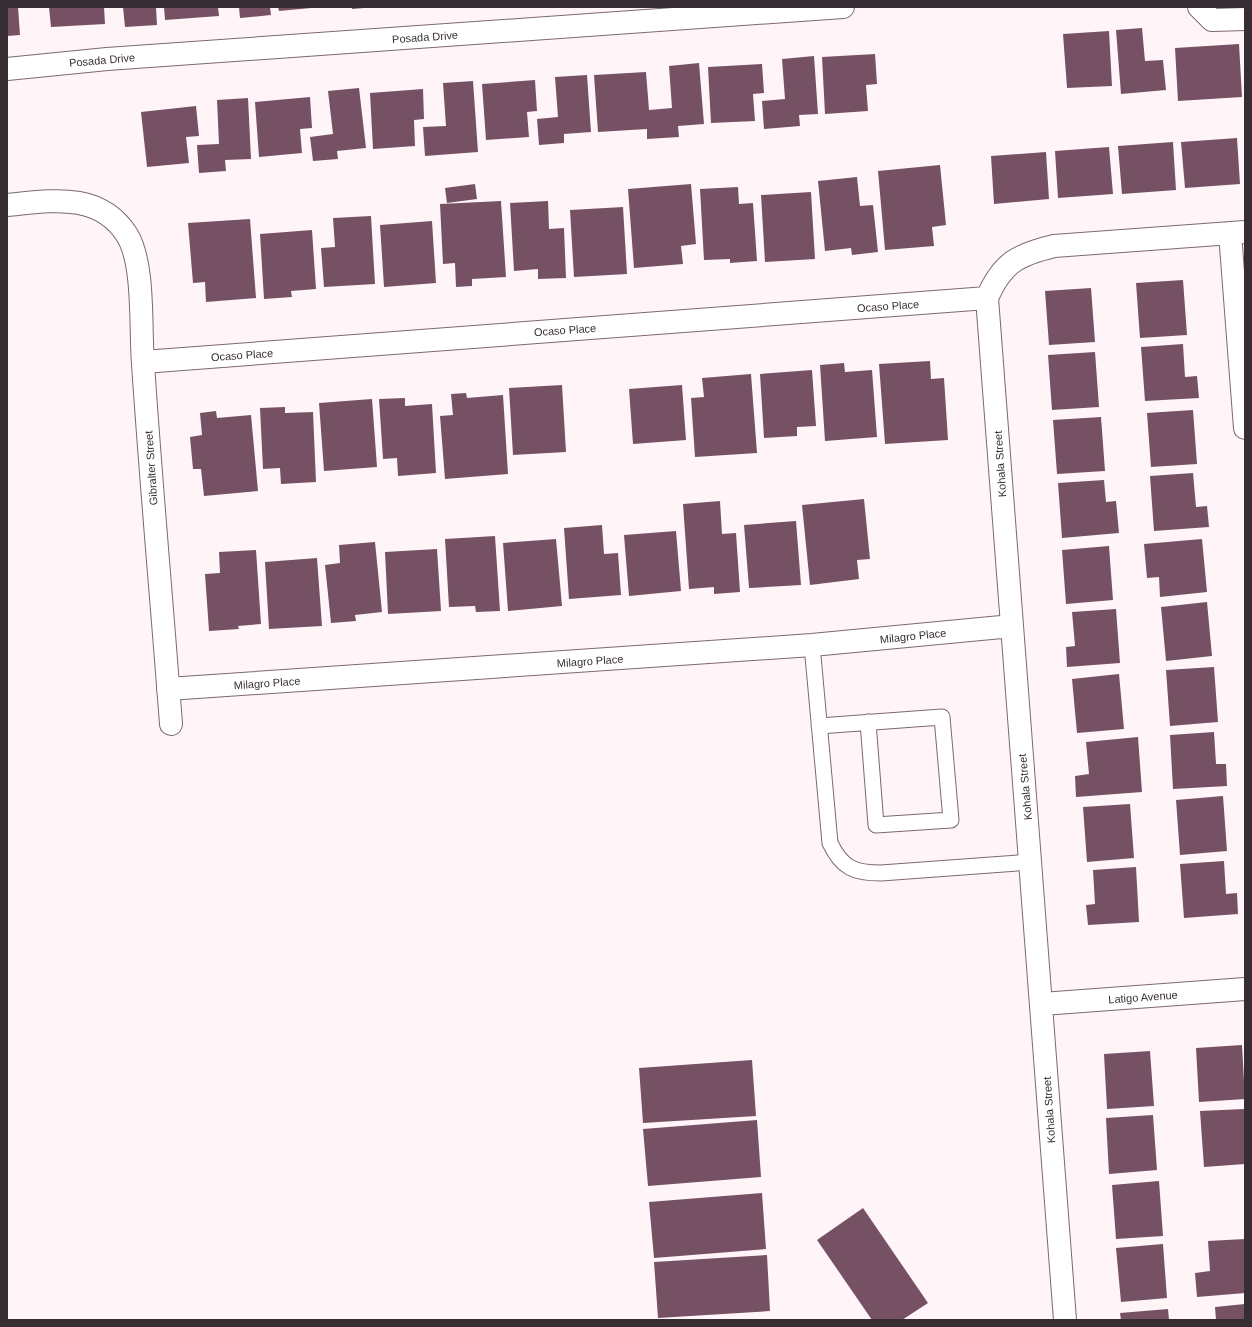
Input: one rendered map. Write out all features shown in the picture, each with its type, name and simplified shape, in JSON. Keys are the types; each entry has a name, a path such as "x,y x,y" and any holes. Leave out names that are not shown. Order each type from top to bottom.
{"street":[{"name":"Posada Drive","path":"7,69 107,59 844,7"},
{"path":"1199,7 1212,20 1245,19"},
{"name":"Gibralter Street","path":"7,204 65,199 92,206 113,218 127,235 136,261 140,286 143,362 171,724"},
{"path":"987,298 994,282 1011,262 1029,252 1054,246 1238,233 1245,428"},
{"name":"Ocaso Place","path":"143,362 987,298"},
{"name":"Kohala Street","path":"987,298 1065,1320"},
{"name":"Milagro Place","path":"168,689 812,646 1012,626"},
{"name":"Latigo Avenue","path":"1042,1004 1245,989"}],"lane":[{"path":"812,646 830,843 837,858 850,868 864,873 890,873 1031,862"},
{"path":"819,726 868,722 942,717 951,820 876,825 868,722"}],"building":[{"path":"7,7 18,7 20,35 7,36"},
{"path":"49,7 104,7 105,24 51,27"},
{"path":"123,7 156,7 157,25 125,27"},
{"path":"164,7 218,7 219,16 165,20"},
{"path":"239,7 270,7 271,15 240,18"},
{"path":"278,7 311,7 311,8 279,11"},
{"path":"352,7 364,7 364,8 352,9"},
{"path":"1142,28 1145,61 1163,60 1166,90 1121,94 1116,30"},
{"path":"1109,31 1112,86 1067,88 1063,34"},
{"path":"1239,44 1242,97 1178,101 1175,48"},
{"path":"875,54 877,84 866,85 868,111 825,114 822,57"},
{"path":"814,56 818,114 799,115 800,126 764,129 762,101 785,99 782,59"},
{"path":"699,63 704,124 678,126 679,137 647,139 647,129 598,132 594,75 646,72 649,110 672,108 669,66"},
{"path":"762,64 764,93 753,94 755,121 711,123 708,67"},
{"path":"587,75 591,132 564,134 564,143 539,145 537,119 558,117 555,77"},
{"path":"535,80 537,111 527,112 529,137 486,140 482,84"},
{"path":"473,81 478,152 425,156 423,127 446,126 443,83"},
{"path":"359,88 366,148 337,151 338,159 313,161 310,137 333,134 328,91"},
{"path":"423,89 424,119 414,120 415,146 373,149 370,93"},
{"path":"310,97 312,128 300,129 302,153 259,157 255,102"},
{"path":"248,98 251,159 225,160 226,171 199,173 197,145 219,144 217,100"},
{"path":"196,106 199,136 186,137 189,163 147,167 141,112"},
{"path":"1237,138 1240,184 1185,188 1181,142"},
{"path":"1173,142 1176,190 1122,194 1118,146"},
{"path":"1109,147 1113,194 1058,198 1055,151"},
{"path":"1046,152 1049,199 994,204 991,156"},
{"path":"940,165 946,225 932,227 934,246 885,250 878,171"},
{"path":"857,177 860,206 873,205 878,252 852,255 851,248 825,251 818,181"},
{"path":"475,184 477,199 447,203 445,188"},
{"path":"691,184 696,244 681,246 683,264 634,268 628,189"},
{"path":"738,187 739,204 753,203 757,261 730,263 730,259 704,260 700,189"},
{"path":"811,192 815,259 765,262 761,195"},
{"path":"501,201 506,277 472,279 472,286 456,287 455,263 443,264 440,204"},
{"path":"548,201 549,229 564,228 566,278 538,279 538,269 514,271 510,203"},
{"path":"623,207 627,274 574,277 570,210"},
{"path":"371,216 375,284 324,287 321,248 335,247 333,218"},
{"path":"250,219 256,298 206,302 205,282 193,283 188,223"},
{"path":"432,221 436,283 384,287 380,225"},
{"path":"312,230 316,289 291,291 292,297 264,299 260,234"},
{"path":"1183,280 1187,335 1140,338 1136,283"},
{"path":"1091,288 1095,342 1049,345 1045,291"},
{"path":"1183,344 1185,377 1197,376 1199,398 1145,401 1141,347"},
{"path":"1095,352 1099,407 1052,410 1048,355"},
{"path":"930,361 931,379 944,378 948,440 885,444 879,364"},
{"path":"844,363 845,372 872,370 877,437 825,441 820,365"},
{"path":"812,370 816,426 797,427 797,436 764,438 760,374"},
{"path":"751,374 757,453 695,457 691,398 704,397 702,378"},
{"path":"562,385 566,452 513,455 509,388"},
{"path":"682,385 686,440 633,444 629,389"},
{"path":"466,393 467,398 503,395 508,474 445,479 440,416 453,415 451,394"},
{"path":"405,398 405,406 432,404 436,473 398,476 397,458 383,459 379,399"},
{"path":"372,399 377,467 324,471 319,403"},
{"path":"285,407 285,413 313,412 316,482 281,484 280,468 263,469 260,408"},
{"path":"1193,410 1197,464 1151,467 1147,413"},
{"path":"216,411 217,418 251,415 258,491 204,496 201,469 193,469 190,437 202,435 200,413"},
{"path":"1101,417 1105,471 1057,474 1053,420"},
{"path":"1193,473 1196,507 1207,506 1209,527 1154,531 1150,476"},
{"path":"1104,480 1106,502 1116,501 1119,533 1062,538 1058,483"},
{"path":"864,499 870,559 857,560 859,579 810,585 802,505"},
{"path":"720,501 722,534 736,533 740,592 714,594 714,587 689,589 683,504"},
{"path":"796,521 801,585 749,588 744,525"},
{"path":"602,525 604,554 618,553 621,595 569,599 564,528"},
{"path":"676,531 681,591 629,596 624,535"},
{"path":"495,536 500,611 476,612 475,606 449,607 445,539"},
{"path":"556,539 562,606 508,611 503,543"},
{"path":"1202,539 1207,592 1160,597 1159,577 1147,578 1144,544"},
{"path":"375,542 382,612 355,615 356,621 331,623 325,565 340,563 339,545"},
{"path":"1109,546 1113,600 1066,604 1062,550"},
{"path":"437,549 441,611 388,614 385,552"},
{"path":"256,550 261,624 238,626 239,629 209,631 205,574 220,573 219,552"},
{"path":"317,558 322,626 269,629 265,562"},
{"path":"1207,602 1212,656 1166,661 1161,607"},
{"path":"1116,609 1120,663 1067,667 1066,647 1075,646 1072,612"},
{"path":"1214,667 1218,722 1170,726 1166,670"},
{"path":"1119,674 1124,729 1077,733 1072,679"},
{"path":"1214,732 1216,764 1226,764 1227,786 1173,789 1170,735"},
{"path":"1138,737 1142,792 1076,797 1075,776 1089,774 1086,742"},
{"path":"1223,796 1227,851 1180,855 1176,800"},
{"path":"1130,804 1134,858 1087,862 1083,807"},
{"path":"1224,861 1226,894 1237,893 1238,914 1184,918 1180,864"},
{"path":"1136,867 1139,922 1088,925 1086,905 1095,904 1093,870"},
{"path":"1242,1045 1245,1099 1199,1102 1196,1048"},
{"path":"1150,1051 1154,1106 1107,1109 1104,1054"},
{"path":"752,1060 756,1116 643,1123 639,1068"},
{"path":"1244,1109 1245,1164 1204,1167 1200,1111"},
{"path":"1153,1115 1157,1170 1109,1174 1106,1118"},
{"path":"757,1120 761,1177 648,1186 643,1129"},
{"path":"1159,1181 1163,1236 1116,1239 1112,1185"},
{"path":"762,1193 766,1249 654,1258 649,1202"},
{"path":"863,1208 928,1303 902,1320 872,1320 817,1240"},
{"path":"1245,1239 1245,1293 1197,1297 1195,1273 1210,1271 1208,1241"},
{"path":"1163,1244 1167,1298 1121,1302 1116,1248"},
{"path":"767,1255 770,1311 658,1318 654,1262"},
{"path":"1245,1304 1245,1320 1216,1320 1215,1307"},
{"path":"1168,1309 1169,1320 1121,1320 1120,1313"}]}
